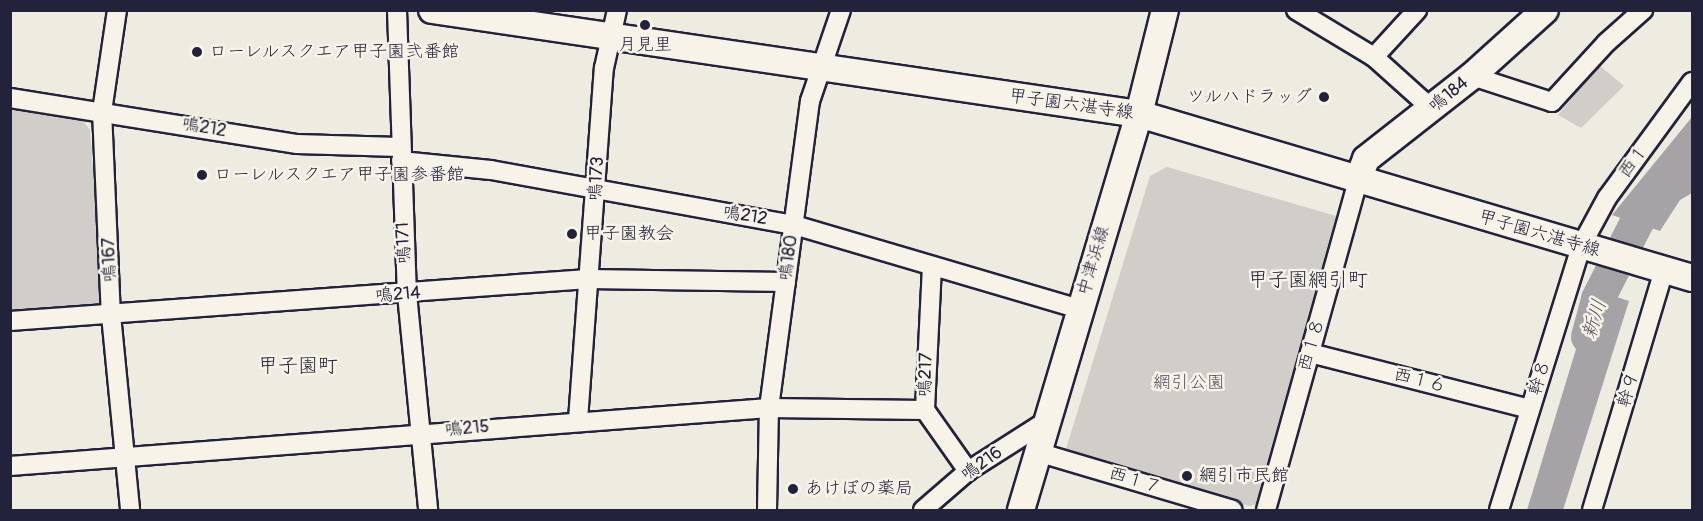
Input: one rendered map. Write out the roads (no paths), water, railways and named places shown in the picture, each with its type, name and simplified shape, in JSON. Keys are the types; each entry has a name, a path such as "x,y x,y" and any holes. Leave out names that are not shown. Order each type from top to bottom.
{"main road":[{"name":"甲子園六湛寺線","path":"432,10 612,39 1139,114 1692,278"},
{"name":"中津浜線","path":"1021,510 1045,422 1139,114 1165,10"},
{"name":"鳴184","path":"1358,180 1366,159 1472,76 1545,10"}],"street":[{"name":"鳴167","path":"117,10 102,111 111,315 127,458 130,510"},
{"name":"鳴171","path":"397,10 406,294 418,433 428,510"},
{"name":"鳴173","path":"578,420 597,189 604,68 612,39 616,10"},
{"name":"鳴180","path":"767,510 769,408 810,101 823,70 841,10"},
{"path":"1296,10 1374,57 1432,109"},
{"path":"1374,57 1418,10"},
{"path":"1472,76 1552,102 1606,43 1643,10"},
{"name":"西１","path":"1588,248 1607,198 1692,82"},
{"name":"鳴212","path":"10,98 297,144 400,154 794,225 1079,309"},
{"name":"西１８","path":"1266,510 1358,180"},
{"name":"幹８","path":"1499,510 1530,409 1588,248"},
{"name":"鳴217","path":"932,266 925,410 968,471"},
{"name":"幹９","path":"1592,510 1656,268"},
{"name":"鳴214","path":"10,321 588,279 786,282"},
{"name":"西１６","path":"1310,353 1530,409"},
{"name":"鳴215","path":"10,466 578,420 769,408 925,410"},
{"name":"鳴216","path":"923,510 968,471 1045,422"},
{"name":"西１７","path":"1037,452 1233,510"}],"water":[{"path":"1692,117 1692,193 1680,200 1660,231 1612,215"},
{"path":"1594,290 1629,301 1563,510 1527,510"}],"waterway":[{"name":"新川","path":"1588,337 1598,299 1638,220 1692,149"}],"place":[{"name":"月見里","path":"645,25"},
{"name":"ローレルスクエア甲子園弐番館","path":"197,52"},
{"name":"ツルハドラッグ","path":"1324,97"},
{"name":"ローレルスクエア甲子園参番館","path":"202,175"},
{"name":"甲子園教会","path":"572,234"},
{"name":"網引市民館","path":"1187,476"},
{"name":"あけぼの薬局","path":"793,489"}],"district":[{"name":"甲子園網引町","path":"1308,279"},
{"name":"甲子園町","path":"298,365"}],"park label":[{"name":"網引公園","path":"1189,383"}]}
